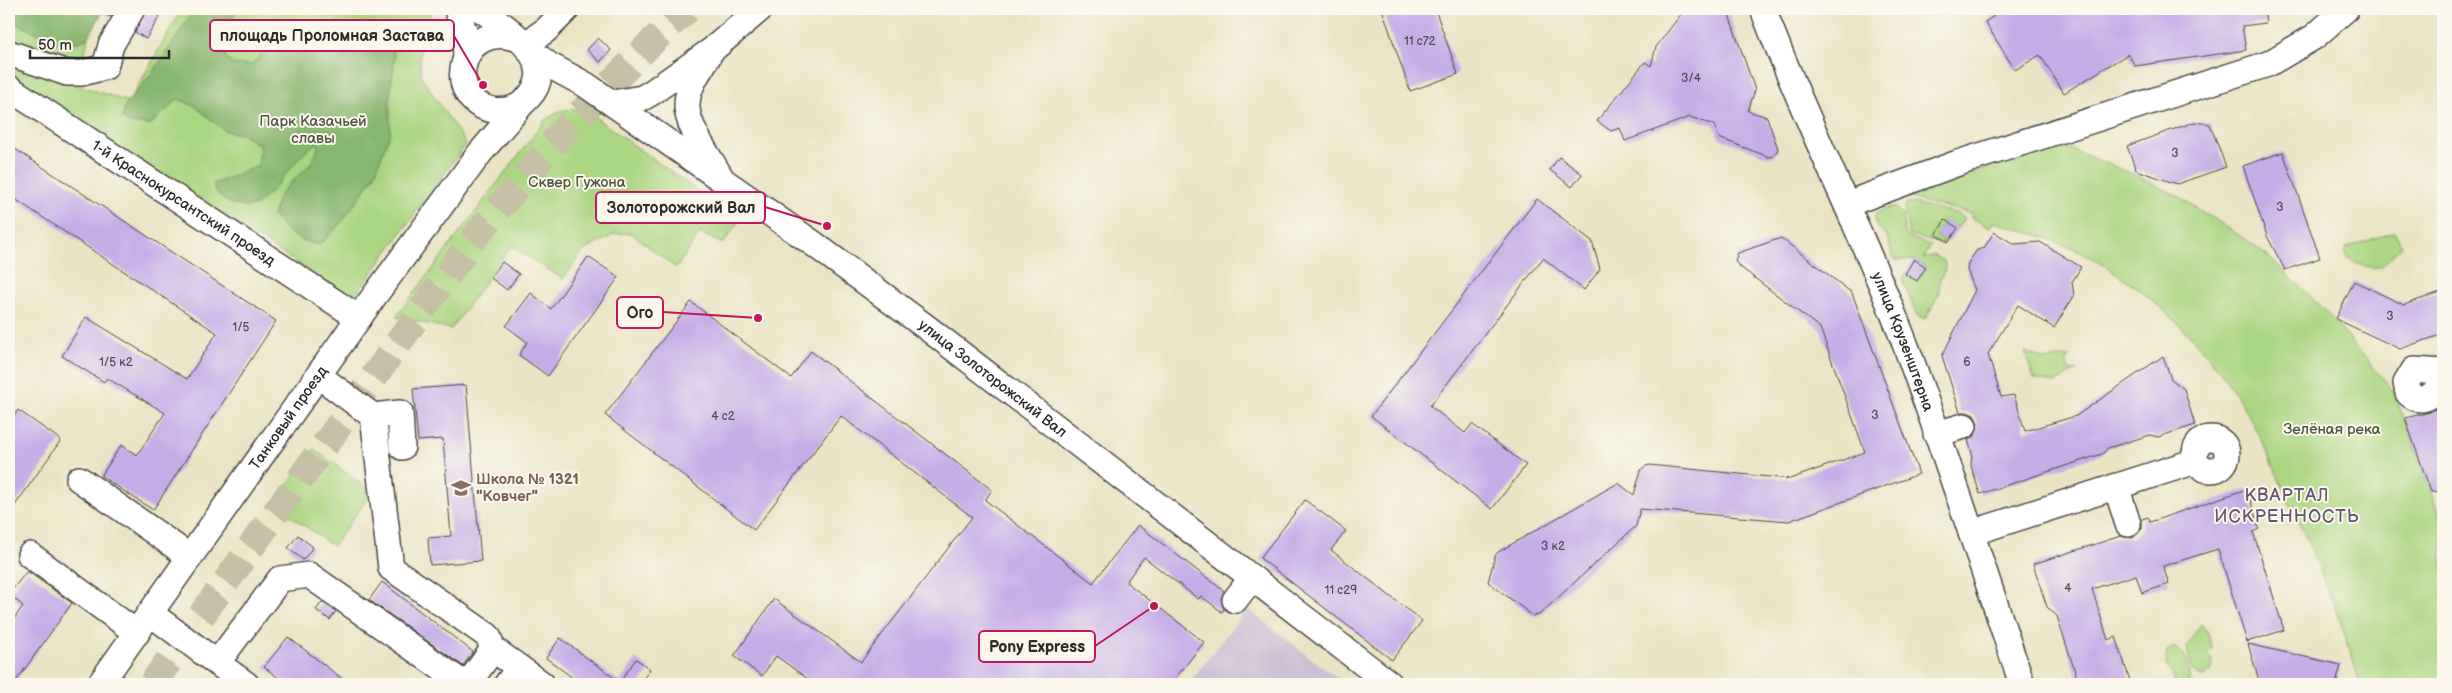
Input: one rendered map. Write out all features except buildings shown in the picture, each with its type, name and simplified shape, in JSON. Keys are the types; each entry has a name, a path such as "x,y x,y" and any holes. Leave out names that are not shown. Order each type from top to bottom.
{"street":[{"path":"9,53 67,73 82,73 105,67 111,45 132,9"},
{"path":"457,9 464,31 466,55"},
{"name":"улица Золоторожский Вал","path":"481,9 549,65 586,85 612,103 814,244 926,327 1390,684"},
{"path":"525,45 546,30 567,9"},
{"path":"612,103 642,98 712,50 760,9"},
{"name":"улица Крузенштерна","path":"1764,9 1780,55 1914,347 1936,434 2022,684"},
{"path":"1847,204 1958,163 2268,64 2314,37 2346,9"},
{"path":"480,153 482,124 475,101 464,84 463,64 466,55 472,47 489,36 498,34 525,45 538,66 538,81 525,101"},
{"path":"712,50 694,81 686,103 692,127 724,183"},
{"path":"475,101 492,110 502,110 554,86 586,85"},
{"name":"1-й Краснокурсантский проезд","path":"9,88 359,318"},
{"name":"Танковый проезд","path":"100,684 359,318 480,153 525,101"},
{"path":"2443,372 2414,370 2406,383 2408,393 2422,400 2443,386"},
{"path":"319,376 373,416 400,413 402,447"},
{"path":"373,416 391,568 488,636 494,649 513,676 542,684"},
{"path":"1936,434 1964,426"},
{"path":"1971,532 2196,461"},
{"path":"80,479 190,557"},
{"path":"2123,484 2134,521"},
{"path":"30,555 143,623 217,663 246,684"},
{"path":"217,663 280,579 309,575 464,684"},
{"path":"1235,600 1252,578"},
{"path":"468,684 494,649"}],"shaded area":[{"path":"1247,609 1345,684 1188,684"}],"green space":[{"path":"9,9 97,9 83,59 53,59 9,45"},
{"path":"9,9 104,9 88,38 79,42 51,43 35,32 9,20"},
{"name":"Парк Казачьей славы","path":"182,9 432,9 420,51 422,78 466,144 355,296 348,296 9,76 9,62 129,102"},
{"path":"195,9 236,9 233,15 239,34 237,41 225,56 232,64 252,65 264,50 302,52 320,27 339,23 349,26 356,33 366,34 391,48 395,57 390,95 390,133 374,177 341,223 321,244 300,240 283,227 273,216 278,199 284,190 314,158 318,142 302,156 260,202 251,207 242,206 232,204 224,199 217,193 213,184 258,166 260,146 244,135 225,131 195,106 178,99 150,125 130,123 122,118 126,104 154,71"},
{"path":"315,9 348,9 340,14 327,15"},
{"name":"Сквер Гужона","path":"572,109 585,110 739,221 723,244 700,233 676,268 631,233 615,234 583,251 563,279 511,246 451,329 396,317 545,120 560,111"},
{"name":"Зелёная река","path":"2057,144 2133,174 2178,196 2245,239 2271,259 2323,308 2392,389 2406,422 2443,525 2443,684 2360,684 2346,638 2310,546 2249,416 2218,369 2200,347 2159,306 2114,272 2090,257 2067,246 1994,222 1989,228 1971,217 1973,214 1906,197"},
{"path":"1914,203 1958,214 1964,218 1958,228 1945,221 1936,235 1944,240 1942,244 1909,235 1904,207 1906,204"},
{"path":"1890,207 1895,207 1902,214 1907,237 1931,245 1923,258 1934,255 1944,261 1946,268 1939,281 1940,292 1926,318 1920,318 1916,314 1903,280 1905,274 1917,281 1926,267 1914,259 1894,259 1887,237 1875,223 1875,214"},
{"path":"2394,232 2402,244 2401,247 2381,267 2358,264 2353,262 2346,254 2345,248"},
{"path":"2025,352 2047,360 2069,356 2066,362 2069,370 2077,371 2054,383 2034,379"},
{"path":"314,449 372,492 333,546 274,504"},
{"path":"2201,624 2208,633 2213,648 2206,653 2213,659 2212,667 2210,672 2203,677 2199,676 2193,669 2189,660 2187,646"},
{"path":"2174,647 2182,654 2190,669 2187,684 2173,684 2173,674 2166,666 2167,651"}],"tunnel":[{"path":"152,684 474,238 565,129 665,29 688,9"}],"place":[{"name":"площадь Проломная Застава","path":"483,85"},
{"name":"Золоторожский Вал","path":"827,226"},
{"name":"Ого","path":"758,318"},
{"name":"Школа № 1321 \"Ковчег\"","path":"461,488"},
{"name":"Pony Express","path":"1154,606"}],"district":[{"name":"КВАРТАЛ ИСКРЕННОСТЬ","path":"2287,505"}]}
